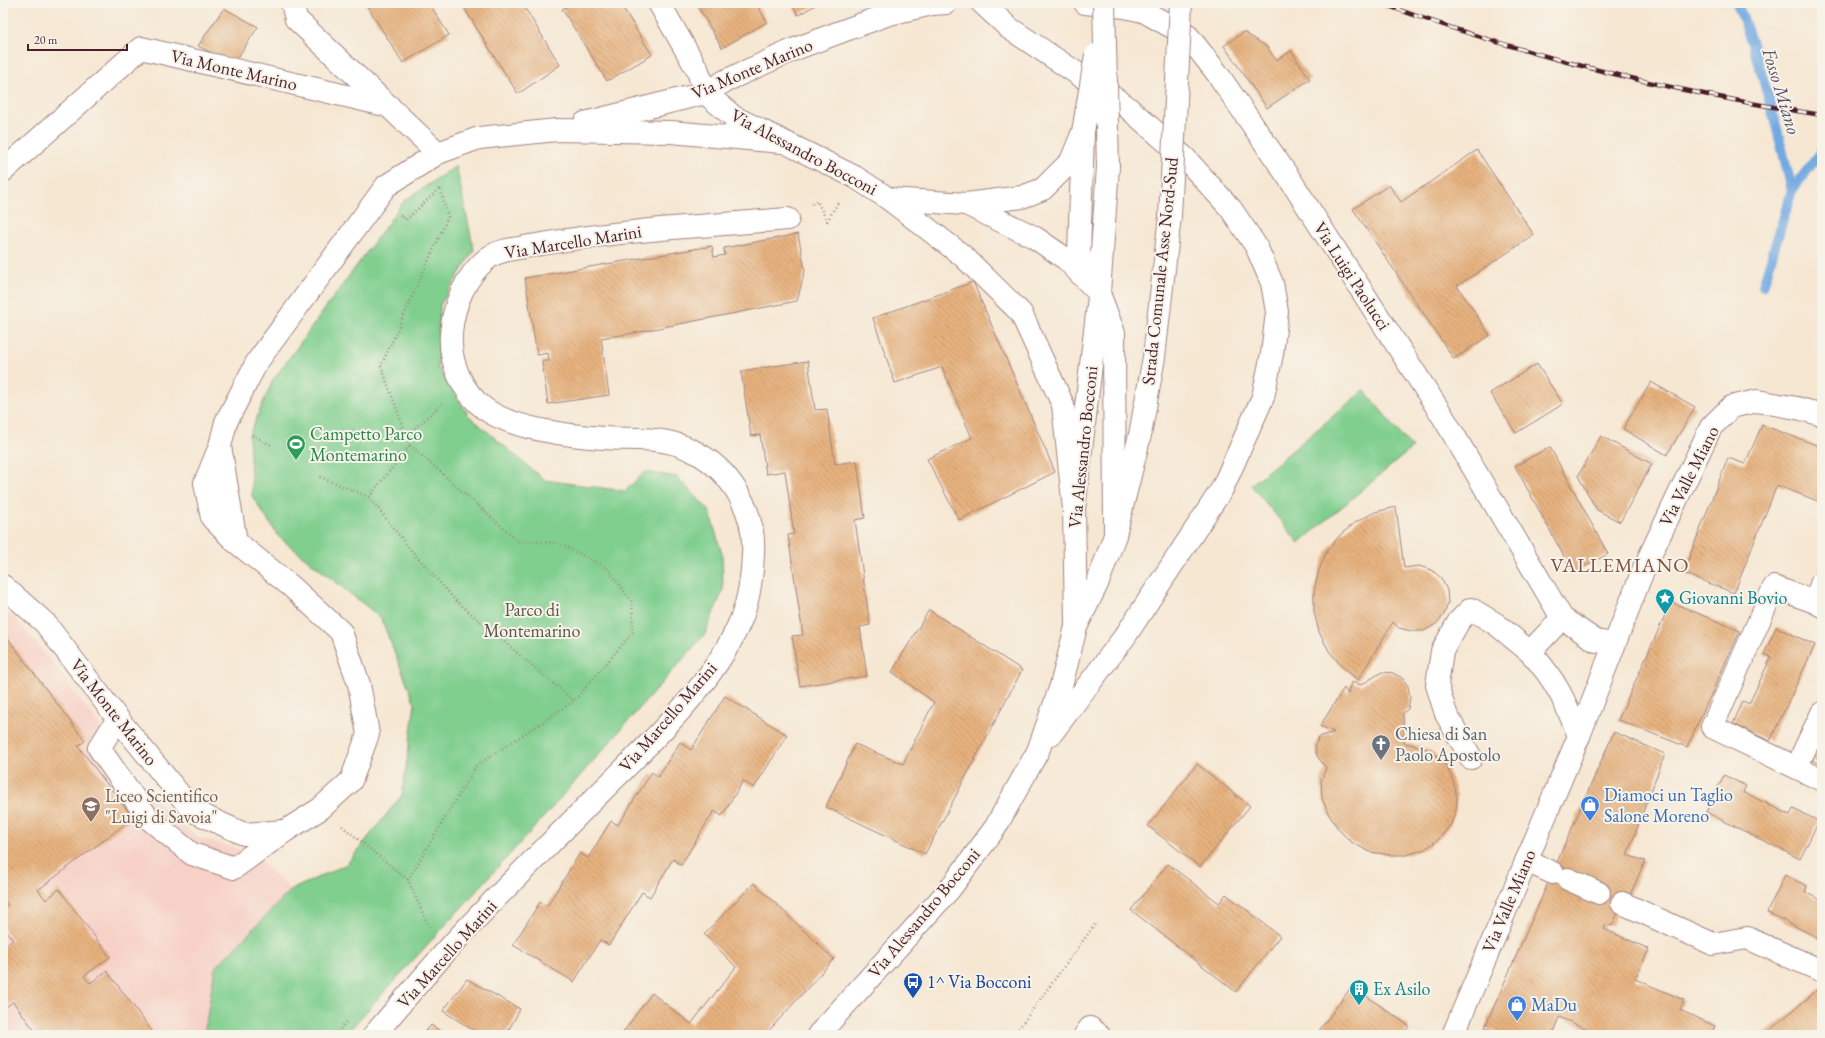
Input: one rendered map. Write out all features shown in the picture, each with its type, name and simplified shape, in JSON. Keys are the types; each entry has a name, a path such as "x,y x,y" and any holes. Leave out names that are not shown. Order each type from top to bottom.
{"main road":[{"path":"292,3 296,19 438,153"},
{"path":"659,3 698,71 705,93"},
{"name":"Via Monte Marino","path":"557,130 705,93 725,81 795,49 840,32 889,14 932,4 946,3"},
{"path":"982,3 1009,28 1126,106 1186,159 1231,209 1256,246 1272,283 1278,312 1272,354 1263,397 1222,489 1126,635 1038,751"},
{"name":"Strada Comunale Asse Nord-Sud","path":"1115,535 1140,435 1154,357 1170,216 1180,3"},
{"path":"1098,4 1083,132 1079,254 1099,293 1114,333 1115,535"},
{"path":"1098,4 1108,166 1099,293"},
{"name":"Via Luigi Paolucci","path":"1098,4 1125,7 1143,12 1188,36 1217,73 1295,188 1442,415 1562,618"},
{"name":"Via Monte Marino","path":"3,171 141,48 389,106"},
{"name":"Via Alessandro Bocconi","path":"705,93 734,117 781,142 855,177 889,199 963,256 1021,313 1064,406 1074,509 1076,626"},
{"name":"Via Monte Marino","path":"3,586 45,623 118,719 193,811 244,834 285,831 320,809 351,781 368,734 359,684 341,632 292,587 236,542 212,518 205,483 220,446 226,422 257,362 386,186 438,153 479,138 557,130 671,132 781,142"},
{"path":"889,199 966,204 1022,197 1043,189 1070,161 1083,132"},
{"path":"966,204 1034,237 1066,259 1099,293"},
{"name":"Via Marcello Marini","path":"374,1035 451,946 664,727 704,681 739,624 750,589 754,548 749,516 736,489 720,470 690,449 653,439 604,438 564,434 517,424 486,409 462,385 450,351 452,317 468,279 490,255 555,242 648,230 788,219"},
{"name":"Via Alessandro Bocconi","path":"1074,509 1099,293"},
{"name":"Via Valle Miano","path":"1453,1035 1579,736 1613,644 1644,568 1711,427 1731,407 1757,400 1822,415"},
{"name":"Via Alessandro Bocconi","path":"818,1035 949,890 995,828 1038,751 1061,686 1076,626 1098,582 1115,535"},
{"path":"1820,597 1774,587 1712,727 1822,780"},
{"path":"1471,758 1446,714 1437,685 1442,650 1459,620 1471,609 1496,624 1530,652 1548,672 1565,702 1579,736"},
{"path":"1530,652 1562,618 1596,641 1613,644"},
{"path":"1803,754 1822,713"},
{"path":"118,719 99,748 148,818 192,854 234,868 285,831"},
{"path":"1526,861 1599,893"},
{"path":"1622,903 1713,944 1747,938 1822,971"},
{"path":"1085,1035 1090,1028 1099,1035"}],"path":[{"path":"788,219 817,201 827,220 855,177"},
{"path":"406,220 440,188 448,217 381,366 410,445 518,541 558,543 607,568 632,602 633,632 574,701 476,766 408,880"},
{"path":"406,436 462,385"},
{"path":"369,497 410,445"},
{"path":"320,477 369,497 411,550 455,600 574,701"},
{"path":"320,809 408,880 430,929 451,946"},
{"path":"1014,1035 1096,923"}],"shaded area":[{"name":"Liceo Scientifico \"Luigi di Savoia\"","path":"3,611 17,620 40,648 162,807 198,838 252,852 291,890 215,968 204,1035 3,1035"}],"green space":[{"name":"Parco di Montemarino","path":"456,166 474,250 440,305 438,368 469,416 544,480 625,491 645,472 677,477 709,510 722,554 723,590 705,634 542,819 345,1035 204,1035 215,968 291,890 347,864 402,795 415,704 381,618 279,537 252,496 249,435 273,380 404,201"},
{"path":"1364,390 1412,448 1299,543 1251,485"}],"building":[{"path":"365,3 429,3 449,35 403,63"},
{"path":"461,3 522,3 560,65 518,94"},
{"path":"573,3 620,3 652,55 607,81 562,9"},
{"path":"696,3 756,3 767,22 722,48"},
{"path":"791,3 819,3 798,15"},
{"path":"224,8 258,27 234,63 198,46"},
{"path":"1244,32 1267,47 1276,60 1291,51 1310,79 1267,108 1224,46"},
{"path":"1477,150 1534,235 1457,286 1490,335 1454,359 1353,209 1389,185 1401,202"},
{"path":"798,234 805,270 797,301 601,338 609,395 548,404 542,361 549,361 548,353 537,355 525,278 712,246 714,257 725,255 724,248"},
{"path":"973,282 1055,472 959,520 927,459 972,438 942,367 895,383 873,318"},
{"path":"808,361 815,410 827,409 835,464 857,461 865,518 855,520 870,625 860,627 867,676 800,686 792,636 803,635 788,535 794,534 785,471 766,474 760,435 751,436 741,371"},
{"path":"1537,364 1563,404 1516,433 1490,393"},
{"path":"1651,382 1695,407 1667,455 1623,429"},
{"path":"1762,425 1822,447 1822,497 1820,502 1777,485 1734,593 1683,573 1728,458 1745,464"},
{"path":"1601,436 1652,464 1620,522 1597,510 1578,476"},
{"path":"1550,447 1608,554 1573,573 1515,466"},
{"path":"1396,507 1404,568 1419,566 1432,570 1441,578 1447,590 1448,603 1444,615 1436,624 1424,631 1411,631 1399,628 1393,622 1358,680 1342,667 1329,651 1319,632 1314,612 1314,591 1319,570 1327,551 1340,535 1356,522 1375,512"},
{"path":"1671,602 1740,631 1687,747 1618,720"},
{"path":"929,610 1022,670 925,854 826,807 855,744 903,764 934,702 892,672"},
{"path":"1776,627 1815,645 1770,741 1733,724 1743,701 1749,704 1771,657 1764,654"},
{"name":"Liceo Scientifico \"Luigi di Savoia\"","path":"3,632 85,741 78,746 133,818 38,890 46,900 59,889 110,957 84,976 90,983 107,971 155,1035 38,1035 13,1002 3,1009 3,947 13,940 3,927 3,908 8,905 3,898"},
{"name":"Chiesa di San Paolo Apostolo","path":"1382,672 1393,673 1402,678 1408,686 1410,698 1408,709 1403,713 1404,743 1420,746 1435,754 1447,767 1453,781 1457,797 1456,810 1451,824 1439,839 1425,849 1407,855 1392,855 1370,852 1351,842 1339,830 1329,815 1322,798 1321,781 1326,768 1317,756 1315,745 1319,737 1334,732 1320,726 1344,688 1348,694 1351,682 1361,685"},
{"path":"725,696 787,735 754,788 743,781 722,816 714,811 681,865 673,859 650,897 642,892 609,945 600,940 574,982 513,945 540,902 547,906 580,853 588,858 611,821 618,825 652,772 658,777 680,742 691,750"},
{"path":"1614,732 1665,754 1627,855 1645,861 1630,895 1626,894 1612,926 1606,924 1604,929 1649,949 1635,979 1684,1000 1680,1010 1715,1026 1711,1035 1596,1035 1597,1033 1559,1017 1552,1035 1503,1035 1485,1027"},
{"path":"1822,737 1822,765 1808,758"},
{"path":"1197,764 1250,806 1200,867 1148,826"},
{"path":"1724,775 1746,786 1743,792 1790,815 1793,809 1819,821 1800,859 1706,812"},
{"path":"1168,864 1219,903 1226,894 1280,936 1236,992 1131,910"},
{"path":"1785,875 1807,886 1805,892 1822,901 1822,940 1767,912"},
{"path":"754,883 834,959 765,1035 621,1035 652,993 691,1024 736,967 704,934"},
{"path":"467,979 520,1009 506,1035 481,1035 443,1011"},
{"name":"Ex Asilo","path":"1352,986 1409,1026 1403,1035 1316,1035"},
{"path":"1822,986 1822,1035 1764,1035"},
{"path":"431,1025 447,1035 423,1035"}],"waterway":[{"name":"Fosso Miano","path":"1737,3 1761,72 1792,190"},
{"path":"1763,286 1792,190 1822,151"}],"railway":[{"path":"1380,3 1488,39 1598,70 1710,95 1822,115"}],"place":[{"name":"Campetto Parco Montemarino","path":"296,461"},
{"name":"Giovanni Bovio","path":"1665,615"},
{"name":"Chiesa di San Paolo Apostolo","path":"1381,761"},
{"name":"Diamoci un Taglio Salone Moreno","path":"1590,822"},
{"name":"Liceo Scientifico \"Luigi di Savoia\"","path":"91,823"},
{"name":"1^ Via Bocconi","path":"913,999"},
{"name":"Ex Asilo","path":"1359,1006"},
{"name":"MaDu","path":"1517,1022"}],"district":[{"name":"VALLEMIANO","path":"1620,565"}]}
